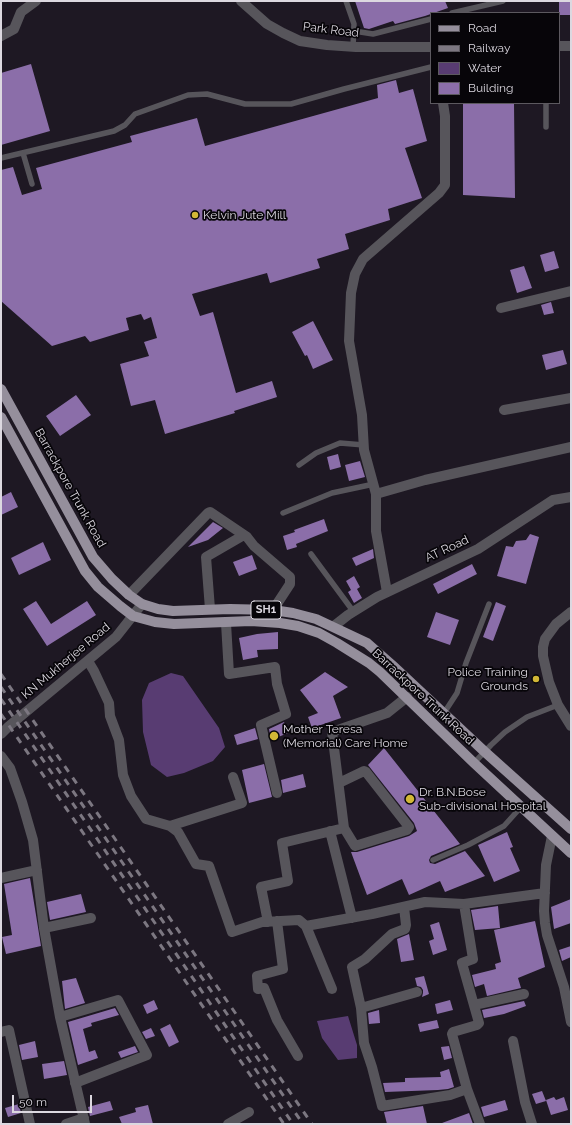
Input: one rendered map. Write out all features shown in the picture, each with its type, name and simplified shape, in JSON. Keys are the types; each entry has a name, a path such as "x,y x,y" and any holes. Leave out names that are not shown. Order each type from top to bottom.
{"main road":[{"name":"Barrackpore Trunk Road","path":"1,389 93,557 129,595 142,604 158,609 173,611 210,609 273,610 305,615 334,626 369,645 571,829"},
{"name":"Barrackpore Trunk Road","path":"1,417 85,571 98,587 133,616 155,622 174,624 251,622 280,623 298,626 319,633 369,663 407,697 474,763 571,854"}],"street":[{"path":"1,36 14,29 21,12 36,1"},
{"name":"Park Road","path":"241,1 267,24 283,34 300,41 353,47 430,47"},
{"path":"560,46 571,46"},
{"path":"387,592 376,531 375,489 364,450 362,415 349,341 351,292 355,274 363,259 439,193 445,185 446,116 443,104"},
{"path":"501,308 571,291"},
{"path":"504,410 571,398"},
{"path":"375,489 425,480 571,447"},
{"name":"AT Road","path":"334,626 353,611 387,592 478,550 553,500 571,497"},
{"path":"129,595 210,512 244,535 254,546 290,577 290,584 273,610"},
{"path":"210,609 206,557 244,535"},
{"name":"KN Mukherjee Road","path":"1,734 116,637 142,604"},
{"path":"571,612 556,624 545,639 543,646 546,669 558,705 571,726"},
{"path":"226,623 229,674 275,667 277,684 286,714 261,725 277,793"},
{"path":"88,662 94,671 109,703 110,716 119,740 123,775 131,796 146,819 170,826 178,832 196,864 209,866 232,932 262,922 299,920 306,926 332,989"},
{"path":"339,783 364,771 366,772 409,828 407,830 355,846 344,828 332,732 387,713 407,697"},
{"path":"1,756 10,768 33,840 44,928 60,1018 85,1121 66,1124"},
{"path":"170,826 242,803 233,777"},
{"path":"298,1056 277,1020 264,988 258,988 257,976 283,969 272,922 261,887 288,881 282,843 344,828"},
{"path":"330,831 352,918"},
{"path":"552,836 546,865 544,911 548,935 564,987 571,1022"},
{"path":"1,878 37,870"},
{"path":"306,926 352,918 424,902 464,904 545,893"},
{"path":"464,904 473,959 462,964 479,1024 453,1032 452,1034 467,1089 480,1124"},
{"path":"404,907 405,929 392,934 365,959 352,967 360,1008 364,1043 382,1106 450,1095 467,1089"},
{"path":"44,928 91,918"},
{"path":"360,1008 417,992"},
{"path":"474,1005 524,994"},
{"path":"60,1018 118,1000 147,1055 75,1083"},
{"path":"1,1032 9,1030 30,1124"},
{"path":"513,1041 525,1102 532,1124"},
{"path":"228,1124 249,1112"}],"lane":[{"path":"346,1 354,24 353,47"},
{"path":"456,12 503,1"},
{"path":"354,32 373,34 430,19"},
{"path":"1,158 114,131 125,125 135,114 188,95 207,94 245,104 291,104 430,67"},
{"path":"546,104 546,127"},
{"path":"23,153 32,184"},
{"path":"299,465 316,453 340,443 364,445"},
{"path":"283,514 332,493 375,489"},
{"path":"311,554 353,611"},
{"path":"444,712 457,693 466,663 489,604"},
{"path":"474,763 505,732 527,717 558,705"},
{"path":"433,860 468,845 504,826 521,807"}],"water":[{"path":"171,673 183,676 219,728 225,747 213,761 184,773 167,777 151,765 143,732 142,700 149,683"},
{"path":"348,1016 357,1045 357,1058 338,1060 322,1038 317,1021"}],"building":[{"path":"355,1 445,1 448,8 436,12 430,12 430,14 425,16 395,24 393,21 369,29 364,28"},
{"path":"559,1 571,1 571,15 560,15"},
{"path":"31,64 50,131 1,145 1,73"},
{"name":"Kelvin Jute Mill","path":"396,80 399,93 413,89 427,141 405,148 422,198 388,209 390,220 345,234 349,249 317,259 320,268 270,283 267,273 192,294 200,316 213,312 236,393 272,381 277,397 234,411 235,413 165,434 155,400 131,406 120,364 149,356 144,342 157,338 151,317 144,320 141,314 126,318 129,330 90,342 85,336 52,346 1,301 1,170 13,167 22,195 42,189 36,168 132,142 130,136 197,118 205,146 378,98 377,85"},
{"path":"463,104 514,104 515,198 463,195"},
{"path":"554,251 559,268 545,272 540,255"},
{"path":"524,266 532,288 517,293 510,270"},
{"path":"551,302 554,313 544,315 541,305"},
{"path":"313,321 333,360 313,369 307,355 305,356 292,332"},
{"path":"563,350 567,364 546,370 542,355"},
{"path":"76,395 91,415 60,436 46,416"},
{"path":"338,454 341,467 330,470 327,457"},
{"path":"360,461 365,477 349,481 345,465"},
{"path":"11,492 18,507 1,515 1,497"},
{"path":"324,519 328,531 296,544 297,547 287,550 283,536 295,532 294,530"},
{"path":"213,522 223,528 208,540 188,547"},
{"path":"530,534 539,537 526,584 497,576 506,546 513,547 516,541 526,540"},
{"path":"43,542 51,560 19,575 11,558"},
{"path":"373,549 374,558 356,566 352,558"},
{"path":"252,555 257,569 239,576 233,562"},
{"path":"472,564 477,574 438,594 433,584"},
{"path":"354,576 360,587 357,589 362,598 354,603 348,592 351,590 346,581"},
{"path":"36,601 51,624 87,601 96,615 47,646 23,609"},
{"path":"496,602 506,606 493,641 483,637"},
{"path":"436,612 459,620 450,645 427,637"},
{"path":"278,632 278,649 257,650 258,657 243,660 239,638 257,634"},
{"path":"325,672 348,687 333,696 341,718 312,728 308,717 318,713 300,690"},
{"path":"284,722 288,733 271,740 269,729"},
{"path":"255,728 258,739 237,745 234,735"},
{"path":"384,748 460,844 431,856 429,860 430,863 435,864 465,851 485,876 445,892 440,881 409,895 402,879 367,895 351,852 357,852 409,836 417,831 414,823 368,765"},
{"path":"264,764 272,797 249,803 242,770"},
{"path":"303,774 306,787 283,793 281,780"},
{"path":"507,832 513,847 510,848 520,871 494,882 478,845"},
{"path":"30,878 41,946 6,954 2,937 12,935 4,884"},
{"path":"81,894 86,912 50,920 47,902"},
{"path":"571,899 571,923 554,929 551,907"},
{"path":"498,906 500,928 475,930 471,910"},
{"path":"535,921 545,967 518,978 521,988 487,996 484,984 475,987 472,975 496,969 495,964 501,962 494,930"},
{"path":"439,922 447,950 433,955 429,941 434,939 430,925"},
{"path":"409,934 414,960 401,962 397,939"},
{"path":"571,946 571,957 562,961 559,950"},
{"path":"424,976 429,994 422,997 423,990 421,987 417,986 415,978"},
{"path":"76,978 85,1003 65,1009 62,981"},
{"path":"154,1000 158,1009 147,1014 143,1005"},
{"path":"450,1000 453,1010 437,1014 435,1004"},
{"path":"524,1001 526,1006 504,1014 484,1018 482,1010"},
{"path":"115,1008 119,1015 91,1023 92,1026 83,1029 89,1052 95,1050 98,1058 78,1065 68,1022"},
{"path":"379,1010 380,1023 369,1024 368,1013"},
{"path":"437,1020 439,1028 420,1032 418,1024"},
{"path":"170,1024 179,1042 169,1047 160,1029"},
{"path":"151,1028 155,1036 146,1039 142,1032"},
{"path":"35,1041 38,1057 22,1060 19,1045"},
{"path":"135,1046 138,1052 121,1058 118,1052"},
{"path":"449,1046 452,1058 444,1060 441,1047"},
{"path":"64,1061 67,1075 44,1079 42,1064"},
{"path":"449,1069 454,1087 438,1090 385,1092 383,1083 405,1082 405,1078 441,1077 440,1072"},
{"path":"542,1091 546,1101 536,1104 532,1094"},
{"path":"554,1097 556,1100 564,1097 568,1110 551,1115 546,1100"},
{"path":"505,1100 508,1110 484,1117 481,1107"},
{"path":"110,1101 113,1110 90,1116 88,1107"},
{"path":"19,1104 21,1113 8,1117 5,1108"},
{"path":"148,1105 153,1124 122,1124 119,1117 136,1112 135,1108"},
{"path":"423,1106 427,1124 387,1124 384,1112"},
{"path":"469,1113 473,1124 442,1124 442,1123"}],"railway":[{"path":"1,674 312,1124"},
{"path":"1,687 303,1124"},
{"path":"1,699 293,1124"},
{"path":"1,714 284,1124"}],"place":[{"name":"Kelvin Jute Mill","path":"195,215"},
{"name":"Police Training Grounds","path":"536,679"},
{"name":"Mother Teresa (Memorial) Care Home","path":"274,736"},
{"name":"Dr. B.N.Bose Sub-divisional Hospital","path":"410,799"}]}
